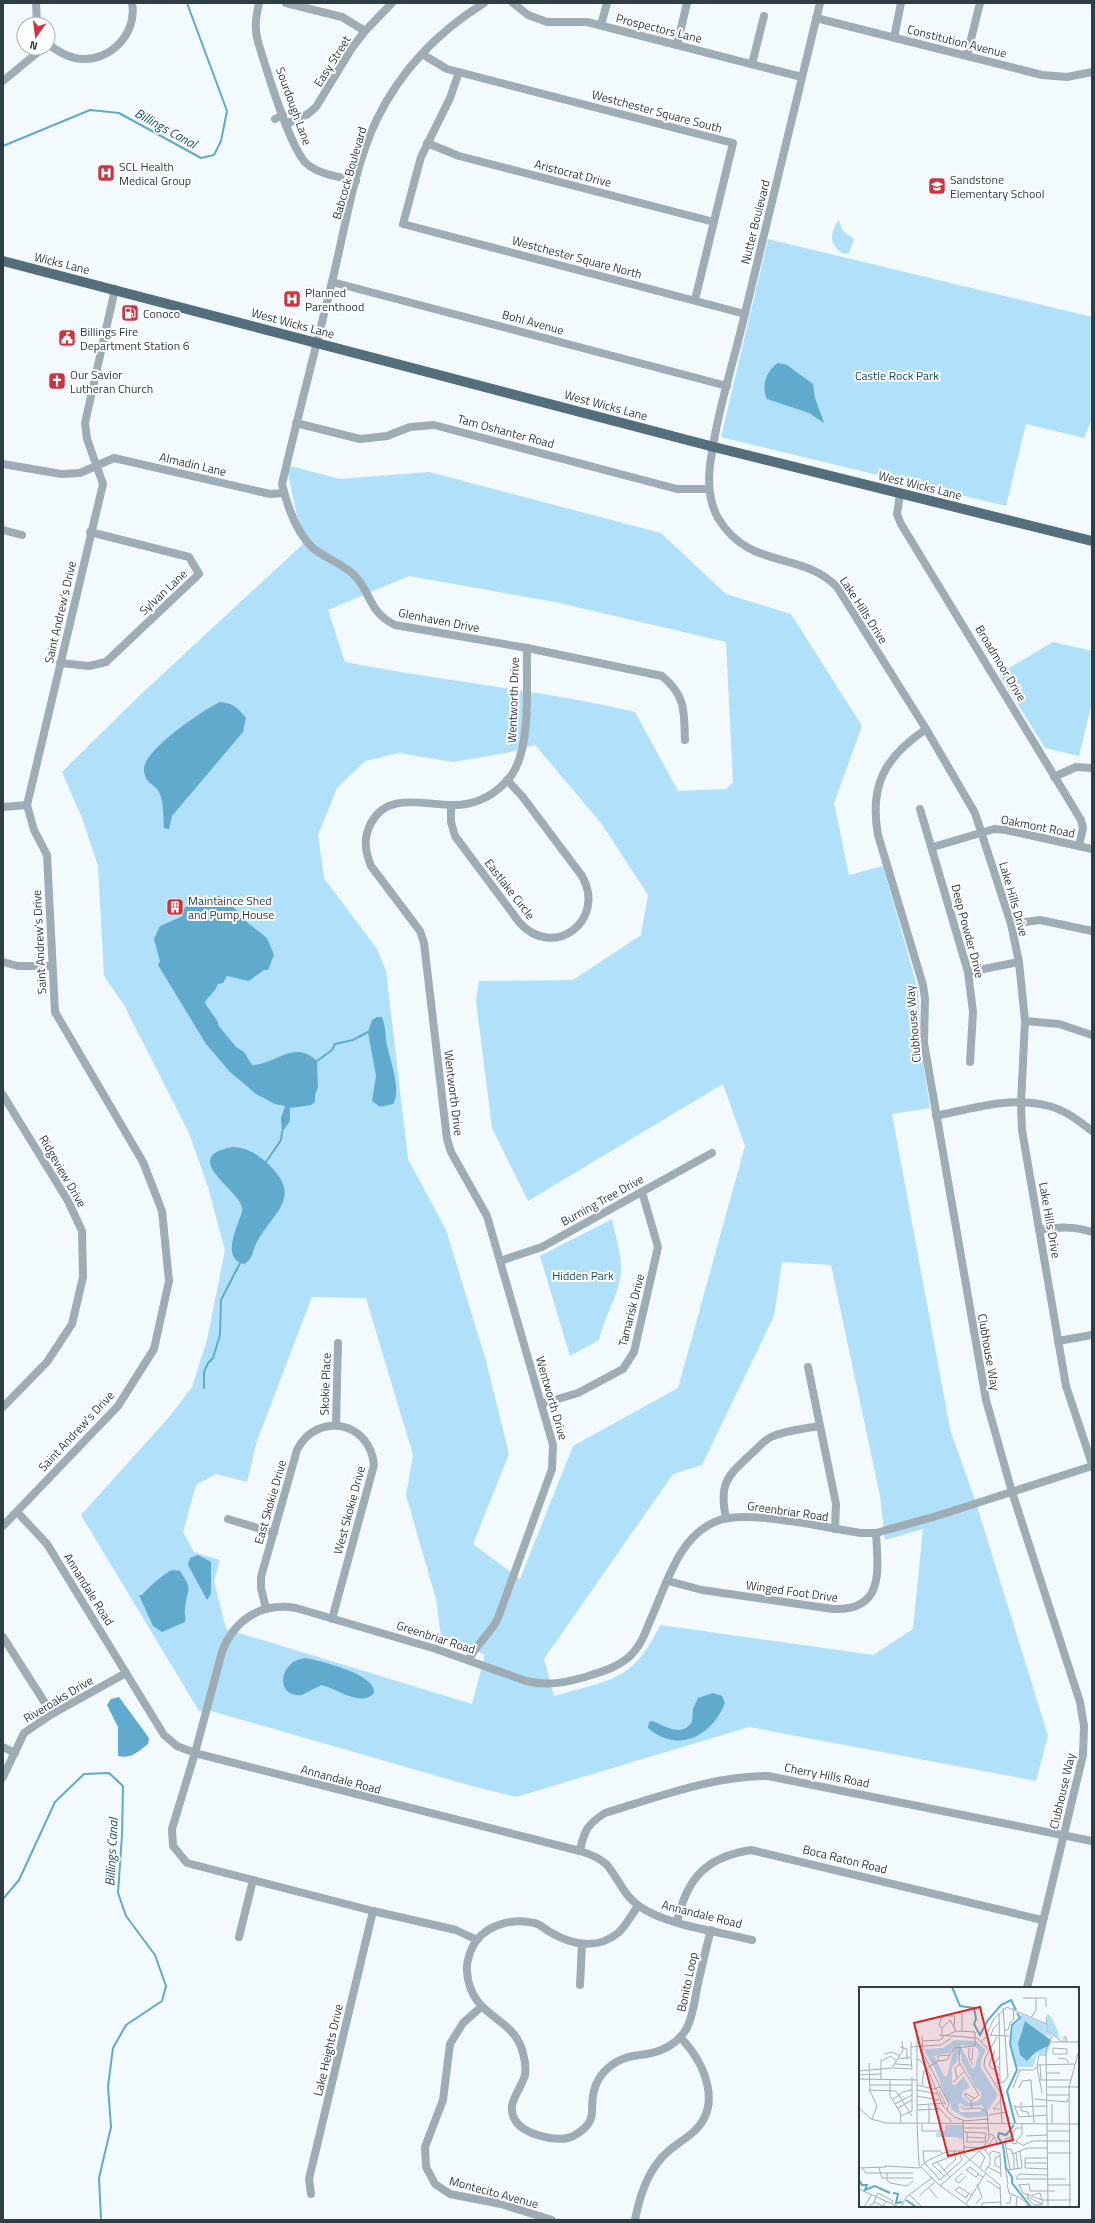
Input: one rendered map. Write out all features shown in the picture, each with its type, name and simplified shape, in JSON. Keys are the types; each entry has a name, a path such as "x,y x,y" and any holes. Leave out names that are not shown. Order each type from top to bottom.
{"main road":[{"name":"Wicks Lane","path":"3,261 115,289"},
{"name":"West Wicks Lane","path":"115,289 714,447 1092,541"}],"street":[{"path":"36,3 37,16"},
{"path":"56,50 60,53 75,58 89,59 107,54 124,40 131,24 132,3"},
{"name":"Sourdough Lane","path":"259,3 255,31 286,124 300,156 307,164 317,170 356,181"},
{"path":"286,3 342,17 365,31"},
{"name":"Easy Street","path":"286,124 308,114 316,107 365,31 392,3"},
{"name":"Babcock Boulevard","path":"317,343 356,181 377,119 405,74 422,54 463,16 484,3"},
{"name":"Prospectors Lane","path":"513,3 528,15 547,22 578,21 601,25 802,77"},
{"path":"601,25 607,3"},
{"path":"677,45 687,3"},
{"name":"Nutter Boulevard","path":"714,447 727,386 820,3"},
{"path":"894,38 901,3"},
{"path":"967,55 980,3"},
{"path":"752,64 764,16"},
{"name":"Constitution Avenue","path":"816,18 1042,75 1067,77 1092,72"},
{"name":"Westchester Square South","path":"422,54 438,65 459,72 733,143 695,300"},
{"path":"3,81 33,56"},
{"path":"427,144 450,98 459,72"},
{"path":"275,119 283,115"},
{"name":"Aristocrat Drive","path":"427,144 459,156 714,222"},
{"name":"Westchester Square North","path":"427,144 416,173 402,224 745,314"},
{"name":"Bohl Avenue","path":"332,282 727,386"},
{"name":"Saint Andrew's Drive","path":"3,1526 18,1513 118,1406 154,1349 169,1281 162,1211 143,1162 55,1012 47,855 34,830 27,805 90,532 103,484 87,439 85,423 115,289"},
{"name":"Glenhaven Drive","path":"317,343 282,484 284,493 303,537 314,549 352,574 361,584 372,606 382,618 395,625 527,648 662,676 676,687 684,706 685,740"},
{"name":"Tam Oshanter Road","path":"296,423 360,439 387,436 410,427 434,425 677,489 709,489"},
{"name":"Lake Hills Drive","path":"714,447 709,489 717,516 737,540 760,554 815,570 830,580 837,587 926,729 975,813 1011,924 1020,962 1025,1021 1021,1103 1022,1130 1066,1386 1092,1465"},
{"name":"Almadin Lane","path":"3,464 61,474 80,473 97,464 114,458 270,494 284,493"},
{"name":"Broadmoor Drive","path":"900,494 897,514 901,524 1046,760 1054,777 1081,820 1083,828 1079,846"},
{"path":"3,530 22,535"},
{"name":"Sylvan Lane","path":"60,663 89,666 106,662 199,574 189,557 90,532"},
{"name":"Wentworth Drive","path":"469,1660 475,1646 492,1629 498,1618 552,1469 553,1445 487,1216 451,1152 447,1139 424,943 420,931 371,866 366,854 365,841 368,828 374,817 385,807 402,802 464,805 482,799 493,793 507,780 518,764 524,742 527,648"},
{"name":"Clubhouse Way","path":"926,729 899,750 888,764 881,778 874,813 878,835 923,985 925,1000 924,1044 986,1400 1012,1492 1080,1702 1084,1726 1084,1755 1042,1920 1027,1987"},
{"path":"1054,777 1076,767 1092,768"},
{"name":"Eastlake Circle","path":"451,805 451,822 455,836 522,926 540,936 553,938 563,936 577,927 586,914 589,900 586,885 582,876 522,796 507,780"},
{"path":"3,807 27,805"},
{"name":"Deep Powder Drive","path":"920,809 933,847 968,972 972,1012 970,1062"},
{"name":"Oakmont Road","path":"933,847 994,829 1006,830 1092,849"},
{"path":"1011,924 1040,920 1092,932"},
{"path":"3,962 18,966 52,966"},
{"path":"968,972 1020,962"},
{"path":"1025,1021 1059,1024 1092,1035"},
{"name":"Ridgeview Drive","path":"3,1095 68,1201 82,1231 83,1277 72,1324 47,1362 3,1407"},
{"path":"936,1116 1006,1102 1021,1103 1050,1106 1061,1111 1092,1131"},
{"name":"Burning Tree Drive","path":"500,1261 542,1247 712,1153"},
{"name":"Tamarisk Drive","path":"541,1404 578,1393 623,1369 634,1352 658,1247 642,1192"},
{"path":"1039,1230 1062,1227 1080,1228 1092,1232"},
{"path":"1058,1341 1092,1335"},
{"name":"Skokie Place","path":"336,1426 338,1343"},
{"path":"808,1367 836,1504 835,1529"},
{"name":"East Skokie Drive","path":"266,1609 261,1583 300,1446 314,1431 324,1427 336,1426"},
{"name":"West Skokie Drive","path":"332,1619 374,1465 372,1453 362,1436 351,1429 336,1426"},
{"path":"726,1518 722,1499 723,1490 728,1477 735,1469 771,1437 819,1426"},
{"name":"Greenbriar Road","path":"477,1940 456,1930 373,1911 187,1863 173,1846 172,1829 195,1753 224,1645 234,1629 244,1619 266,1609 288,1607 469,1660 539,1684 561,1684 608,1670 629,1657 640,1644 678,1558 689,1542 710,1524 726,1518 755,1517 835,1529 876,1533 1012,1492 1092,1465"},
{"name":"Annandale Road","path":"18,1513 47,1544 164,1735 177,1746 195,1753 580,1851 596,1857 607,1865 627,1894 638,1906 656,1916 752,1940"},
{"path":"228,1519 274,1533"},
{"name":"Winged Foot Drive","path":"668,1581 702,1590 833,1609 848,1609 867,1599 877,1581 876,1533"},
{"path":"3,1637 52,1714"},
{"name":"Riveroaks Drive","path":"3,1777 24,1733 52,1714 126,1673"},
{"path":"3,1747 15,1753"},
{"name":"Cherry Hills Road","path":"580,1851 583,1835 587,1828 591,1822 605,1813 719,1780 742,1776 768,1776 1092,1840"},
{"name":"Boca Raton Road","path":"677,1922 682,1903 688,1889 699,1874 730,1853 751,1850 1042,1920"},
{"path":"239,1937 253,1880"},
{"name":"Bonito Loop","path":"638,1906 620,1932 606,1941 582,1945 572,1943 536,1923 521,1921 508,1922 494,1927 477,1940 466,1966 468,1984 480,2007 506,2026 516,2037 523,2051 526,2065 524,2075 512,2104 513,2118 526,2131 558,2139 570,2138 590,2124 593,2112 594,2091 604,2071 617,2060 628,2055 659,2051 671,2045 680,2037 691,2021 695,2008 697,1986 711,1930"},
{"name":"Lake Heights Drive","path":"311,2194 310,2179 373,1911"},
{"path":"580,1985 582,1945"},
{"name":"Montecito Avenue","path":"480,2007 462,2023 450,2044 443,2100 425,2147 426,2167 435,2184 450,2194 501,2204 548,2220"},
{"path":"635,2220 642,2194 652,2170 670,2150 692,2134 705,2115 708,2104 709,2092 702,2065 680,2037"}],"green space":[{"path":"839,220 842,230 854,239 849,253 844,254 839,251 833,243 833,229"},
{"name":"Castle Rock Park","path":"768,239 1092,317 1092,419 1084,438 1026,424 1006,506 721,437"},
{"path":"286,465 340,479 429,472 661,533 726,594 791,614 862,726 834,803 849,875 883,866 918,990 921,1049 930,1108 892,1114 950,1429 976,1503 1048,1736 1036,1781 749,1727 516,1797 472,1786 211,1711 199,1711 81,1515 170,1416 192,1387 207,1340 225,1250 208,1187 189,1133 124,1005 104,976 98,866 82,818 62,772 138,697 303,544","holes":["409,576 555,602 726,642 733,782 726,789 678,791 635,712 599,704 345,662 328,610","535,745 601,823 648,895 641,935 573,980 479,981 476,1001 492,1128 528,1201 723,1084 745,1146 678,1388 573,1446 520,1579 473,1544 509,1454 486,1361 446,1230 408,1159 386,971 377,949 324,878 318,835 337,788 365,761 399,753 453,762 506,753","782,1262 831,1265 880,1496 885,1540 923,1529 913,1629 873,1655 660,1625 650,1644 640,1658 618,1676 605,1682 554,1696 544,1659 673,1474 702,1465 774,1316","312,1297 366,1298 413,1455 406,1495 436,1599 441,1637 485,1655 472,1704 226,1629 214,1581 220,1560 194,1552 183,1532 196,1485 216,1474 247,1482 257,1441"]},
{"path":"1053,642 1092,651 1092,702 1079,756 1045,748 999,674"},
{"name":"Hidden Park","path":"612,1219 621,1265 620,1281 599,1340 570,1356 540,1256"}],"shaded area":[{"path":"778,363 787,365 813,384 815,398 824,423 809,413 767,399 764,389 766,379 770,370"},
{"path":"220,702 235,707 246,718 243,732 172,816 169,829 164,828 161,796 157,789 146,778 144,770 146,762 153,752 175,732 201,713"},
{"path":"218,896 226,899 248,923 267,938 274,955 268,970 264,970 249,981 227,976 223,983 218,984 205,1003 218,1022 218,1025 236,1047 244,1052 252,1065 261,1064 293,1052 301,1052 309,1055 317,1061 318,1087 315,1095 315,1102 311,1105 290,1108 290,1121 282,1132 281,1118 285,1106 275,1104 256,1094 230,1072 206,1044 158,965 160,961 154,939 160,926 183,916 180,911 192,903 196,904 202,900"},
{"path":"377,1017 382,1017 396,1084 395,1099 393,1104 380,1107 372,1101 376,1076 368,1032 372,1020"},
{"path":"232,1147 242,1148 251,1152 267,1163 278,1175 283,1185 285,1195 282,1204 255,1245 251,1258 243,1264 236,1260 233,1255 232,1248 235,1232 242,1211 241,1204 211,1167 210,1159 216,1152"},
{"path":"198,1555 211,1562 211,1594 207,1600 188,1565 190,1558"},
{"path":"173,1570 180,1571 188,1586 185,1622 162,1632 153,1626 139,1595 142,1595 161,1577"},
{"path":"305,1658 334,1665 357,1674 373,1686 374,1693 369,1697 356,1698 321,1685 302,1695 293,1694 287,1691 283,1679 285,1672 289,1665"},
{"path":"713,1693 722,1696 725,1703 719,1715 712,1724 693,1738 671,1740 659,1736 648,1728 649,1722 652,1721 668,1728 678,1730 688,1727 692,1722 693,1709 698,1698"},
{"path":"119,1697 149,1738 148,1744 141,1750 127,1757 118,1756 118,1727 107,1705 111,1699"}],"waterway":[{"name":"Billings Canal","path":"3,146 90,110 119,113 201,158 214,155 221,141 227,111 187,3"},
{"path":"317,1061 332,1050 335,1044 353,1040 368,1032"},
{"path":"266,1162 281,1140 282,1132"},
{"path":"204,1388 204,1372 208,1363 213,1358 220,1335 221,1300 240,1263"},
{"name":"Billings Canal","path":"3,1899 19,1880 55,1802 84,1774 109,1773 123,1786 122,1835 118,1893 126,1916 155,1955 166,1986 162,2001 126,2025 113,2048 108,2086 111,2127 99,2178 101,2220"}],"place":[{"name":"SCL Health Medical Group","path":"106,173"},
{"name":"Sandstone Elementary School","path":"937,186"},
{"name":"Planned Parenthood","path":"292,299"},
{"name":"Conoco","path":"130,313"},
{"name":"Billings Fire Department Station 6","path":"67,338"},
{"name":"Our Savior Lutheran Church","path":"57,381"},
{"name":"Maintaince Shed and Pump House","path":"175,907"}]}
